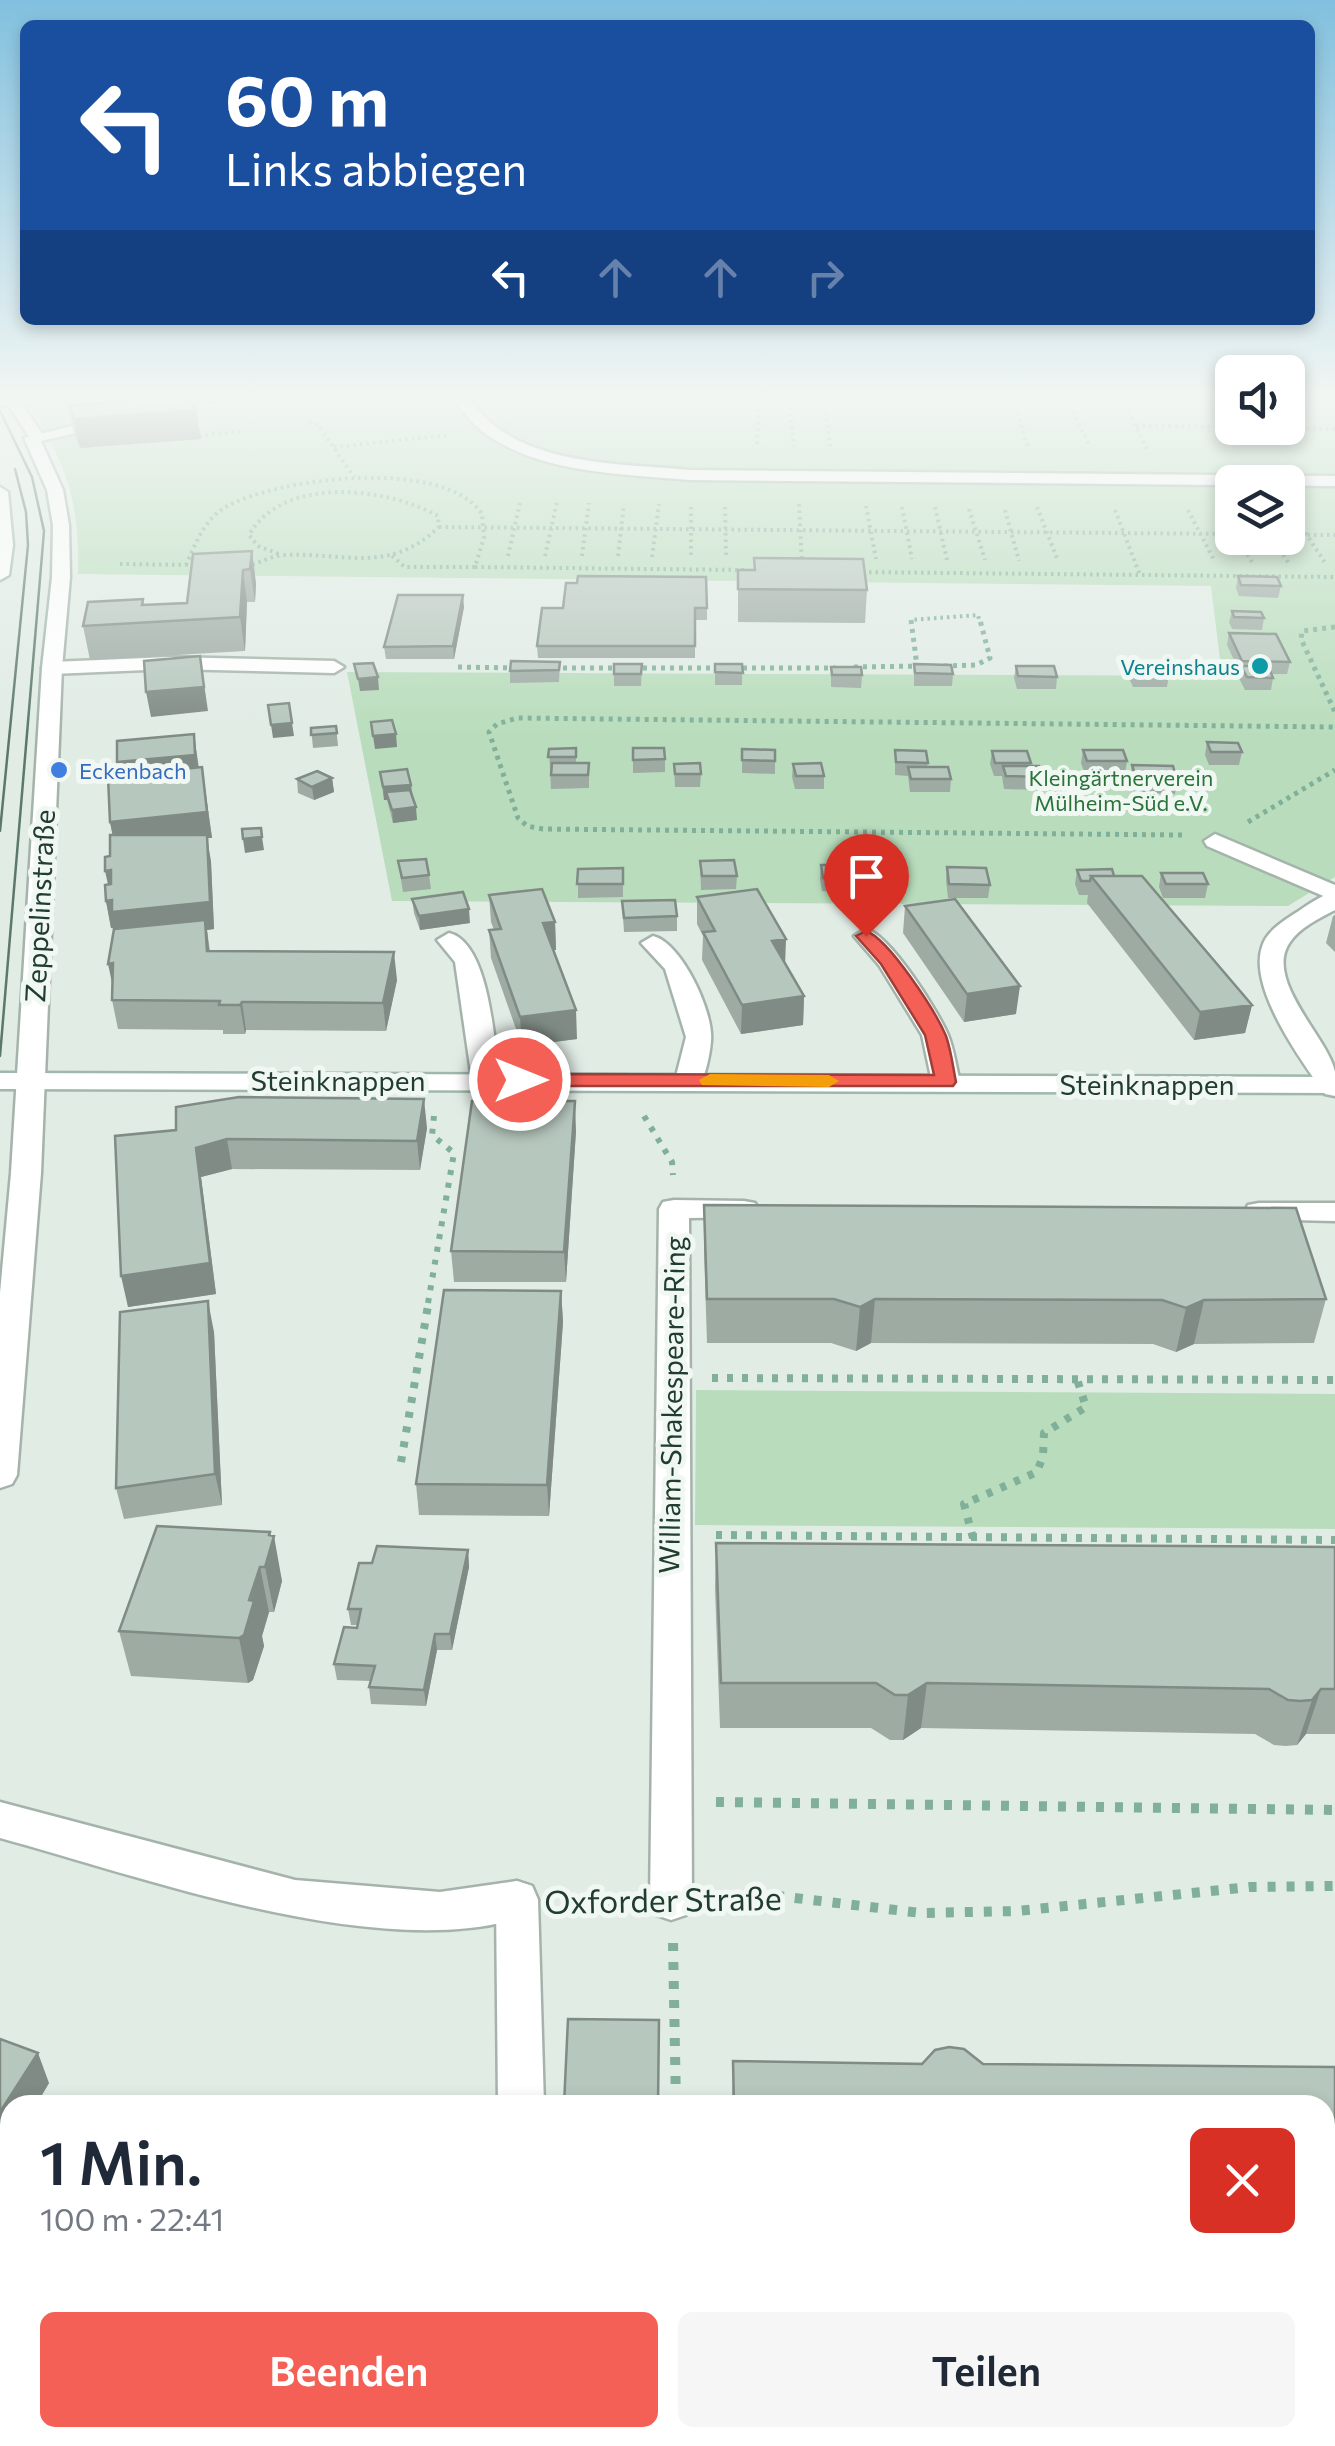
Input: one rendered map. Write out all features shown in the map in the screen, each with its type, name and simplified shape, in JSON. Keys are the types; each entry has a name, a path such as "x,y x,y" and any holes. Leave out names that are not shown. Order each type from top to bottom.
{"street":[{"path":"0,575 1,508"},
{"name":"Zeppelinstraße","path":"0,1475 26,1173 15,1080 61,576 58,508"},
{"path":"52,668 170,663 334,667"},
{"path":"1215,841 1335,896 1284,934 1274,946 1273,964 1296,1033 1334,1086"},
{"path":"866,936 889,961 936,1035 946,1082"},
{"path":"449,940 467,961 486,1080"},
{"path":"653,943 676,967 699,1038 689,1080"},
{"name":"Steinknappen","path":"15,1080 689,1080 1334,1086"},
{"name":"William-Shakespeare-Ring","path":"671,1901 674,1209 770,1210"},
{"path":"1218,1212 1335,1212"},
{"name":"Oxforder Straße","path":"0,1820 295,1899 440,1911 517,1900"},
{"path":"517,1900 522,2095"}],"path":[{"path":"186,565 205,526 225,508"},
{"path":"274,508 252,523 249,534 258,546 279,554 332,561 390,554 431,538 439,527 438,516 429,508"},
{"path":"475,567 486,527 478,508"},
{"path":"508,556 519,508"},
{"path":"545,556 556,508"},
{"path":"582,556 589,508"},
{"path":"618,556 623,508"},
{"path":"652,557 658,508"},
{"path":"690,508 691,556"},
{"path":"725,508 726,556"},
{"path":"867,508 876,559"},
{"path":"902,508 912,560"},
{"path":"936,508 948,560"},
{"path":"969,508 985,560"},
{"path":"1005,508 1020,561"},
{"path":"1038,508 1058,561"},
{"path":"1187,508 1215,562"},
{"path":"439,527 1215,534"},
{"path":"1305,532 1326,564"},
{"path":"1307,535 1335,535"},
{"path":"238,566 256,566 279,554"},
{"path":"390,554 406,567 744,570"},
{"path":"1248,555 1252,562"},
{"path":"1283,555 1289,564"},
{"path":"120,564 203,565"},
{"path":"842,571 1335,577"},
{"path":"553,668 917,666 976,665 990,658 978,615 911,620 917,666"},
{"path":"1335,628 1302,631 1300,639 1335,712"},
{"path":"458,668 534,668"},
{"path":"1335,727 517,718 496,724 489,732 518,818 526,826 543,829 1173,833 1215,841 1335,770"},
{"path":"401,1462 454,1153 432,1136 435,1105"},
{"path":"638,1106 672,1162 674,1209"},
{"path":"671,1378 1335,1380"},
{"path":"972,1538 964,1504 1037,1472 1043,1456 1044,1434 1086,1407 1078,1379"},
{"path":"670,1536 1335,1540"},
{"path":"670,1803 1335,1810"},
{"name":"Oxforder Straße","path":"517,1900 671,1901 770,1894 921,1913 998,1912 1250,1886 1335,1886"},
{"path":"671,1901 676,2095"}],"green space":[{"name":"Kleingärtnerverein Mülheim-Süd e.V.","path":"73,508 1215,508 1215,555 1305,555 1305,508 1335,508 1335,877 1288,906 392,901 347,672 1222,676 1211,586 78,574"},
{"path":"696,1390 1335,1394 1335,1529 695,1525"}],"building":[{"path":"252,551 250,569 243,570 240,617 83,626 88,602 143,599 142,605 187,603 193,554"},
{"path":"754,558 863,559 867,590 738,589 738,570 755,570"},
{"path":"578,576 706,577 707,608 695,608 695,646 537,646 542,608 563,608 566,583 577,583"},
{"path":"1238,576 1277,577 1281,586 1241,585"},
{"path":"398,595 463,595 453,646 384,647"},
{"path":"1232,611 1261,612 1264,618 1234,617"},
{"path":"1229,633 1276,634 1290,662 1242,661"},
{"path":"200,656 204,687 146,692 144,661"},
{"path":"511,661 560,662 559,670 510,671"},
{"path":"373,663 378,677 358,679 354,664"},
{"path":"614,664 642,664 641,674 614,674"},
{"path":"715,664 742,664 743,673 715,672"},
{"path":"914,664 951,665 953,674 915,673"},
{"path":"1131,665 1165,665 1169,674 1135,674"},
{"path":"1016,666 1054,666 1057,677 1018,676"},
{"path":"1241,666 1268,666 1273,678 1247,677"},
{"path":"831,667 861,667 862,675 832,675"},
{"path":"289,703 292,723 271,725 268,705"},
{"path":"392,720 396,734 373,736 371,722"},
{"path":"336,726 337,733 311,735 311,728"},
{"path":"194,734 195,755 117,762 117,741"},
{"path":"1207,742 1238,743 1242,752 1211,752"},
{"path":"576,748 576,757 548,757 549,749"},
{"path":"633,748 664,748 665,759 633,760"},
{"path":"742,749 775,750 775,761 742,760"},
{"path":"895,750 926,751 928,763 896,762"},
{"path":"1083,750 1123,750 1127,761 1087,761"},
{"path":"992,751 1027,751 1031,763 995,763"},
{"path":"552,763 589,763 588,775 551,775"},
{"path":"700,763 701,774 675,774 674,764"},
{"path":"821,763 824,776 796,776 793,764"},
{"path":"1132,765 1173,766 1177,781 1137,780"},
{"path":"1003,766 1039,766 1041,777 1006,776"},
{"path":"202,767 207,812 110,822 108,777"},
{"path":"908,767 948,767 951,779 911,779"},
{"path":"407,769 411,785 383,787 380,772"},
{"path":"317,771 332,778 312,787 297,779"},
{"path":"410,790 416,807 392,810 386,792"},
{"path":"261,828 262,837 243,839 242,829"},
{"path":"110,835 207,835 210,902 112,912 112,900 106,901 105,885 111,884 111,870 105,871"},
{"path":"426,859 429,875 402,878 398,861"},
{"path":"734,860 737,876 702,876 700,861"},
{"path":"821,865 860,865 864,881 823,878"},
{"path":"947,867 986,868 990,885 949,884"},
{"path":"623,868 623,884 577,884 578,869"},
{"path":"1112,869 1114,876 1091,876 1090,881 1081,881 1077,870"},
{"path":"1161,873 1203,873 1208,884 1166,884"},
{"path":"1091,876 1142,876 1252,1005 1200,1012"},
{"path":"542,889 555,922 543,923 576,1010 520,1017 489,930 501,929 489,895"},
{"path":"757,889 786,939 772,941 804,996 742,1005 703,932 715,931 697,897"},
{"path":"463,892 469,909 419,916 412,899"},
{"path":"955,899 1020,986 967,994 905,906"},
{"path":"675,900 677,916 624,918 622,901"},
{"path":"205,920 207,951 394,952 383,1003 219,1005 220,1001 112,1000 113,963 108,964 114,929"},
{"path":"239,1097 424,1099 417,1141 227,1139 196,1148 210,1263 121,1276 115,1136 176,1130 176,1107"},
{"path":"472,1101 575,1101 564,1252 451,1251"},
{"path":"704,1205 1296,1208 1326,1299 1204,1300 1186,1308 1162,1300 875,1299 860,1307 834,1299 707,1299"},
{"path":"444,1290 561,1291 547,1485 416,1484"},
{"path":"208,1301 215,1474 116,1488 120,1312"},
{"path":"157,1526 270,1532 274,1536 249,1600 254,1601 244,1635 239,1638 119,1631"},
{"path":"716,1543 1335,1547 1335,1689 1321,1689 1312,1700 1300,1701 1288,1700 1269,1689 927,1683 908,1695 895,1695 876,1683 721,1683"},
{"path":"377,1546 468,1550 450,1634 435,1634 424,1690 369,1687 375,1666 334,1664 344,1627 357,1628 361,1609 348,1609 359,1563 372,1563"},
{"path":"568,2019 659,2020 658,2095 564,2095"},
{"path":"0,2039 38,2053 11,2095 0,2095"},
{"path":"964,2049 983,2064 1335,2067 1335,2095 734,2095 733,2061 922,2064 935,2050"}],"tram line":[{"path":"0,831 28,545 25,508"},
{"path":"0,1056 44,531 39,508"}],"slow traffic":[{"path":"710,1080 829,1081"}],"place":[{"name":"Vereinshaus","path":"1260,666"},
{"name":"Eckenbach","path":"59,770"}],"route":[{"path":"520,1080 946,1082 936,1035 889,961 866,936"}]}
